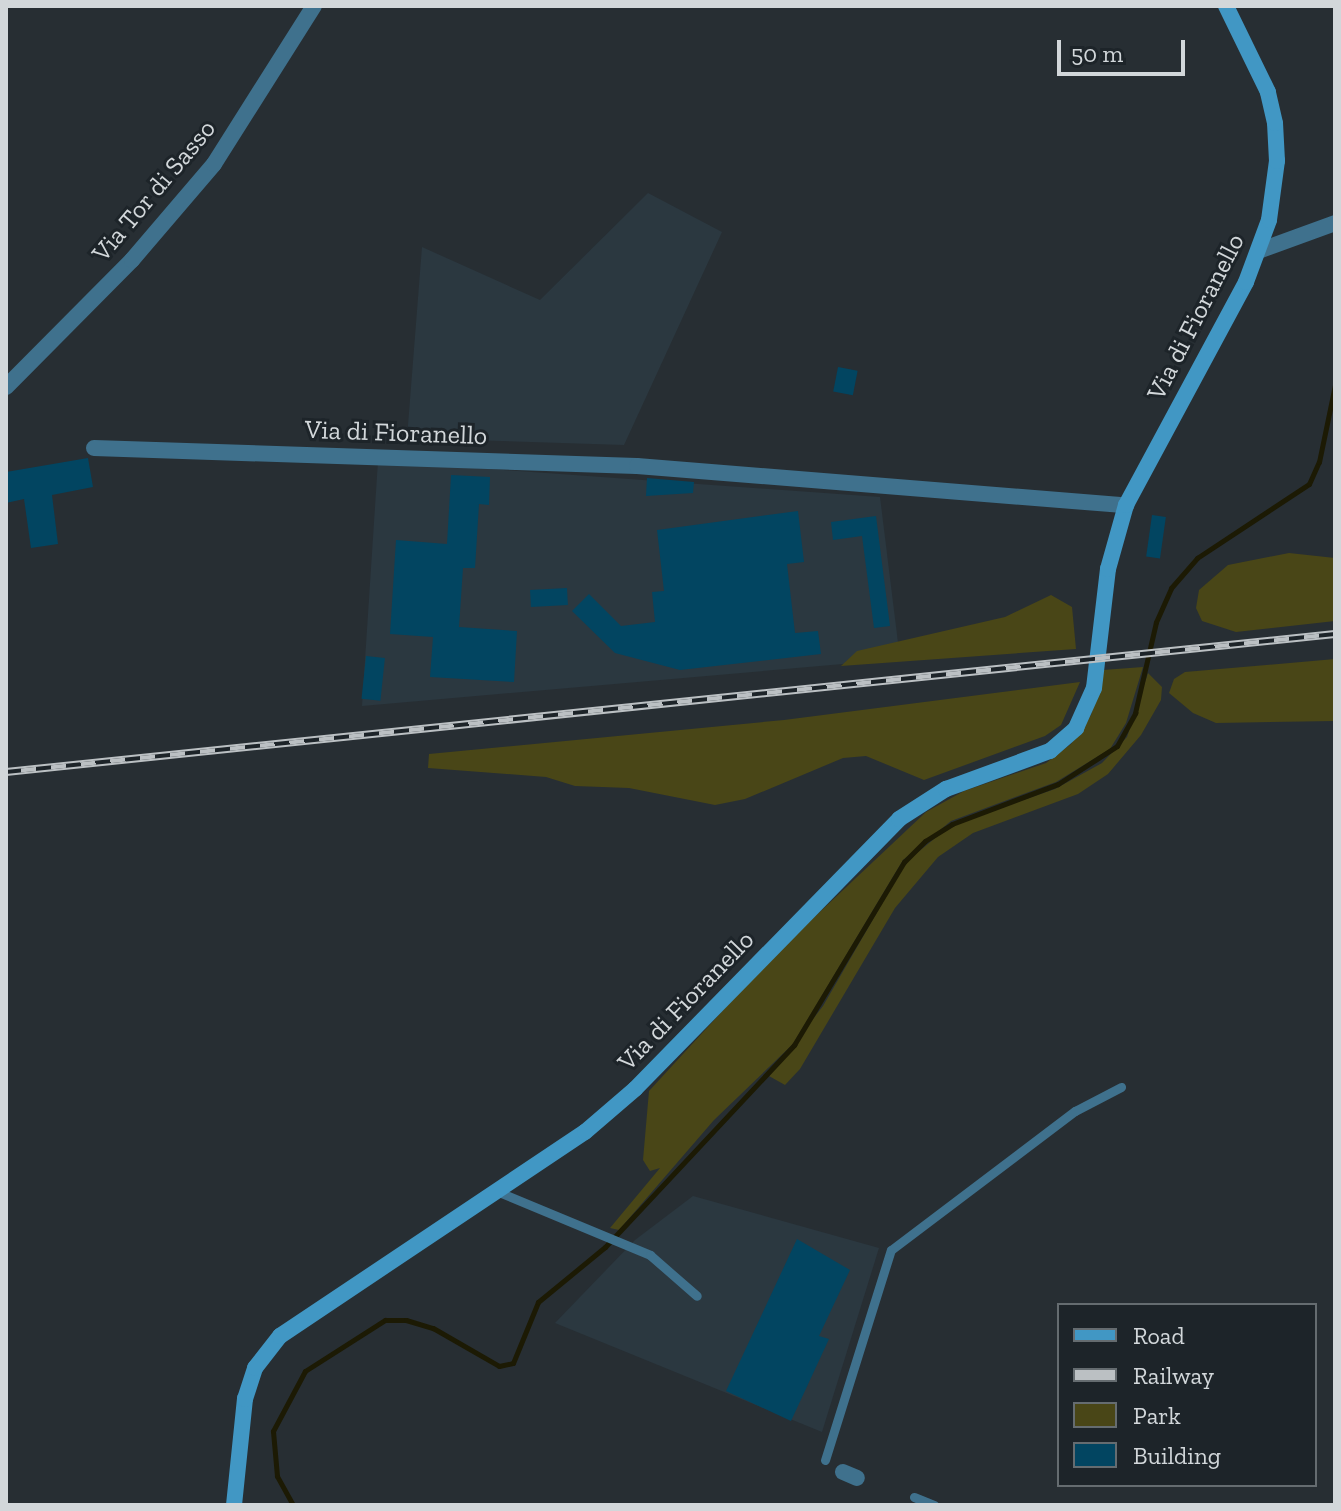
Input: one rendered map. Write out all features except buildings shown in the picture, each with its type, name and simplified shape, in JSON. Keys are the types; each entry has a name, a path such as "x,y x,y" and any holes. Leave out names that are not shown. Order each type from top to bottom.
{"street":[{"name":"Via Tor di Sasso","path":"6,387 132,260 214,164 314,6"},
{"name":"Via di Fioranello","path":"234,1505 241,1412 267,1350 289,1329 499,1192 635,1089 899,819 933,795 1016,766 1068,738 1094,688 1108,569 1126,505 1261,250 1275,188 1275,123 1268,92 1226,6"},
{"path":"1261,250 1335,223"},
{"name":"Via di Fioranello","path":"94,448 637,466 1126,505"}],"lane":[{"path":"825,1460 891,1250 1075,1111 1121,1087"},
{"path":"499,1192 650,1255 697,1296"},
{"path":"914,1497 934,1505"}],"shaded area":[{"path":"648,193 722,232 624,445 407,438 422,247 540,300"},
{"path":"378,461 880,497 900,659 362,706"},
{"path":"693,1196 879,1248 822,1432 555,1323 635,1240"}],"green space":[{"path":"1289,553 1335,558 1335,621 1236,632 1202,621 1196,608 1199,590 1228,565"},
{"path":"1051,595 1072,607 1076,649 841,666 857,651 1005,617"},
{"path":"1335,659 1335,721 1216,723 1193,713 1169,693 1174,679 1185,672"},
{"path":"1143,667 1126,723 1110,749 1056,782 951,821 903,860 793,1044 714,1120 619,1230 610,1228 660,1168 650,1171 643,1160 649,1091 772,957 926,812 964,791 1046,763 1071,744 1091,715 1103,670"},
{"path":"1148,673 1162,687 1161,700 1141,735 1108,774 1078,794 973,833 938,857 895,908 800,1069 785,1085 769,1076 823,1006 906,862 951,825 1055,789 1102,763 1127,737"},
{"path":"1080,682 1061,725 1045,736 924,780 866,756 843,758 745,799 715,805 629,788 575,786 546,777 428,768 429,754 784,720"}],"waterway":[{"path":"293,1505 277,1476 273,1431 305,1371 385,1320 406,1320 433,1328 499,1366 513,1363 538,1302 605,1247 794,1045 904,862 925,841 952,824 1058,784 1117,746 1135,713 1156,622 1171,588 1197,558 1309,484 1319,462 1335,385"}],"railway":[{"path":"6,772 1335,634"}]}
